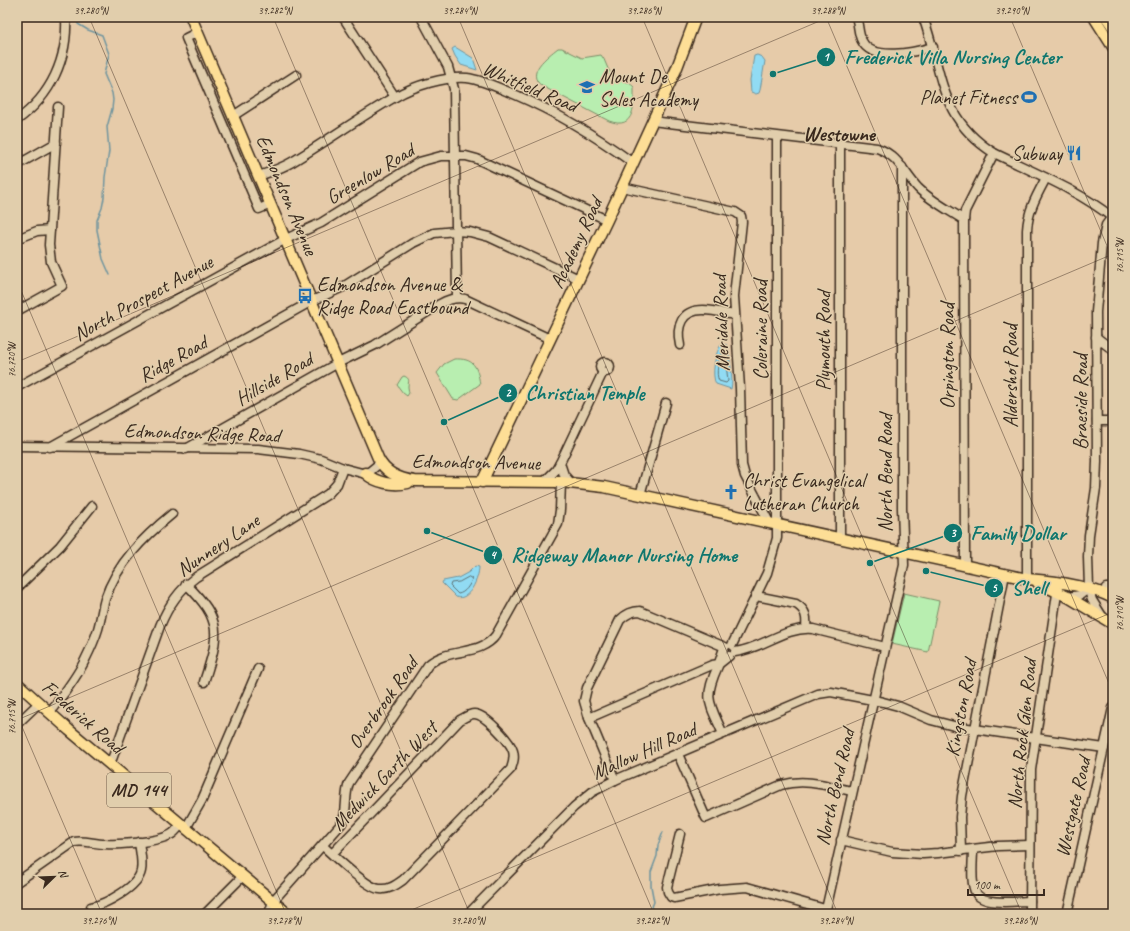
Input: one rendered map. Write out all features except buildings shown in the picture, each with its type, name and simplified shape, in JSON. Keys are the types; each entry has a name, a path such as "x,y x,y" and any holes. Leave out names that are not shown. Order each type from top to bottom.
{"main road":[{"name":"Edmondson Avenue","path":"191,17 380,464 393,475 406,480 415,481 561,482 604,487 903,551 1058,587 1089,588 1113,598"},
{"name":"Academy Road","path":"482,482 607,220 676,70 696,17"},
{"path":"1094,17 1113,47"},
{"path":"1106,17 1113,27"},
{"path":"365,473 378,481 384,482 402,484 415,481"},
{"name":"Edmondson Avenue","path":"1058,587 1068,597 1102,616 1113,624"},
{"name":"Frederick Road","path":"17,683 49,713 110,765 273,901"},
{"name":"MD 144","path":"273,901 288,914"}],"street":[{"path":"17,120 37,103 55,78 66,41 66,17"},
{"path":"343,17 395,97"},
{"path":"421,17 442,54 452,78 454,89 458,297 475,303 550,339"},
{"path":"856,17 862,42 875,52 894,54 932,48"},
{"path":"923,17 942,88 951,109 968,133 994,153 1082,197 1112,218"},
{"path":"198,32 186,38 225,131 259,210 271,204"},
{"path":"233,116 296,76"},
{"name":"Whitfield Road","path":"259,176 291,162 405,91 452,78 467,78 484,83 541,107 579,126 633,163"},
{"path":"17,311 62,286 51,262 49,245 58,107"},
{"path":"652,121 884,150 889,153 902,167 918,188 964,220"},
{"path":"225,131 238,126"},
{"name":"Coleraine Road","path":"729,650 767,573 777,538 773,523 777,137"},
{"path":"17,165 56,143"},
{"name":"Plymouth Road","path":"840,144 840,538"},
{"name":"Orpington Road","path":"965,565 964,220 965,211 994,153"},
{"name":"Greenlow Road","path":"286,239 321,223 411,166 430,158 455,155 471,157 490,164 607,220"},
{"name":"North Bend Road","path":"825,912 904,565 902,167"},
{"name":"Aldershot Road","path":"1027,579 1027,218 1046,178"},
{"name":"Meridale Road","path":"622,187 735,212 741,216 742,222 734,287 734,315 740,388 742,465 745,476 773,523"},
{"name":"Braeside Road","path":"1102,616 1092,600 1089,588 1089,535 1096,488 1096,312 1102,243 1106,225 1112,218"},
{"path":"17,239 37,231 50,230"},
{"name":"Ridge Road","path":"50,446 312,301 343,287 423,238 434,233 456,231 475,233 489,237 579,279"},
{"name":"North Prospect Avenue","path":"17,387 286,239"},
{"name":"Hillside Road","path":"186,449 338,363 375,345 440,304 458,297"},
{"path":"680,345 678,336 680,323 688,314 699,310 705,310 734,315"},
{"path":"1096,337 1113,350"},
{"path":"544,482 556,470 560,463 603,372"},
{"path":"640,495 666,403"},
{"path":"1097,421 1113,421"},
{"name":"Edmondson Ridge Road","path":"17,446 258,449 300,454 321,459 343,468 365,473"},
{"path":"560,463 564,475 571,483"},
{"path":"365,473 370,472 380,464"},
{"name":"Nunnery Lane","path":"110,765 164,617 176,596 186,584 196,577 328,494 337,484 343,468"},
{"name":"Overbrook Road","path":"273,901 339,829 345,818 345,795 349,783 428,665 438,657 483,646 492,641 558,524 561,482"},
{"path":"17,588 60,546 92,506"},
{"path":"49,713 70,685 86,658 98,629 107,594 121,567 141,541 172,514"},
{"name":"Kingston Road","path":"961,851 960,817 962,796 1005,574"},
{"path":"186,584 202,600 215,627 216,644 204,682"},
{"name":"North Rock Glen Road","path":"1030,914 1030,784 1035,738 1058,587"},
{"path":"1068,597 1080,595 1089,588"},
{"path":"756,596 796,604 803,610 807,618 806,628"},
{"path":"615,780 589,718 584,701 587,688 617,624 624,616 634,611 640,611 729,650 745,651 795,630 806,628 885,647"},
{"path":"724,734 709,700 709,693 713,677 719,664 729,650"},
{"path":"589,718 712,665 719,664"},
{"path":"17,882 74,842 84,841 107,844 139,842 165,837 183,826 202,800 258,669"},
{"path":"698,671 713,677"},
{"name":"Mallow Hill Road","path":"468,914 574,807 592,792 615,780 824,693 840,694 898,706 943,724 1104,748"},
{"path":"17,724 39,704"},
{"name":"Westgate Road","path":"1067,914 1113,708"},
{"name":"Medwick Garth West","path":"473,714 481,716 487,720 511,746 514,757 511,769 403,880 391,888 379,890 370,886 332,854 460,720 473,714"},
{"path":"678,754 706,818 781,785 791,783 813,782 852,791"},
{"path":"680,834 668,880 668,892 671,897 674,898 720,889 747,887 825,912"},
{"path":"841,840 892,852 938,854 998,846 1030,845"},
{"path":"91,907 112,899 137,880 141,870 139,842"},
{"path":"323,846 332,854"},
{"path":"973,850 973,885 975,893 978,896 988,901 1030,901"},
{"path":"205,914 243,876"},
{"path":"269,914 273,901"}],"green space":[{"path":"558,48 562,48 582,58 601,55 611,73 634,87 632,114 629,119 618,123 609,121 542,86 537,81 537,70 540,65"},
{"path":"454,359 466,360 473,364 476,368 480,384 458,400 453,399 437,373 444,364"},
{"path":"404,376 409,380 409,393 407,396 397,385"},
{"path":"904,593 939,601 928,652 892,644"}],"water":[{"path":"455,47 473,58 477,70 461,65 452,49"},
{"path":"757,55 762,57 765,61 760,90 759,93 756,94 751,92 750,80 754,56"},
{"path":"722,344 727,345 732,374 731,389 716,384 714,375 717,352"},
{"path":"475,566 479,567 479,572 475,583 469,593 465,596 461,598 456,597 442,583 443,581 458,578 469,572"}],"waterway":[{"path":"76,17 78,24 88,30 102,35 109,54 104,74 112,93 113,100 107,127 109,151 105,177 104,198 97,220 97,230 103,259 110,275"},
{"path":"649,914 654,902 651,886 651,872 663,832"}],"place":[{"name":"Frederick Villa Nursing Center","path":"773,74"},
{"name":"Mount De Sales Academy","path":"587,87"},
{"name":"Planet Fitness","path":"1029,97"},
{"name":"Subway","path":"1074,153"},
{"name":"Edmondson Avenue & Ridge Road Eastbound","path":"305,296"},
{"name":"Christian Temple","path":"444,422"},
{"name":"Christ Evangelical Lutheran Church","path":"731,492"},
{"name":"Ridgeway Manor Nursing Home","path":"427,531"},
{"name":"Family Dollar","path":"870,563"},
{"name":"Shell","path":"926,571"}],"district":[{"name":"Westowne","path":"839,134"}]}
